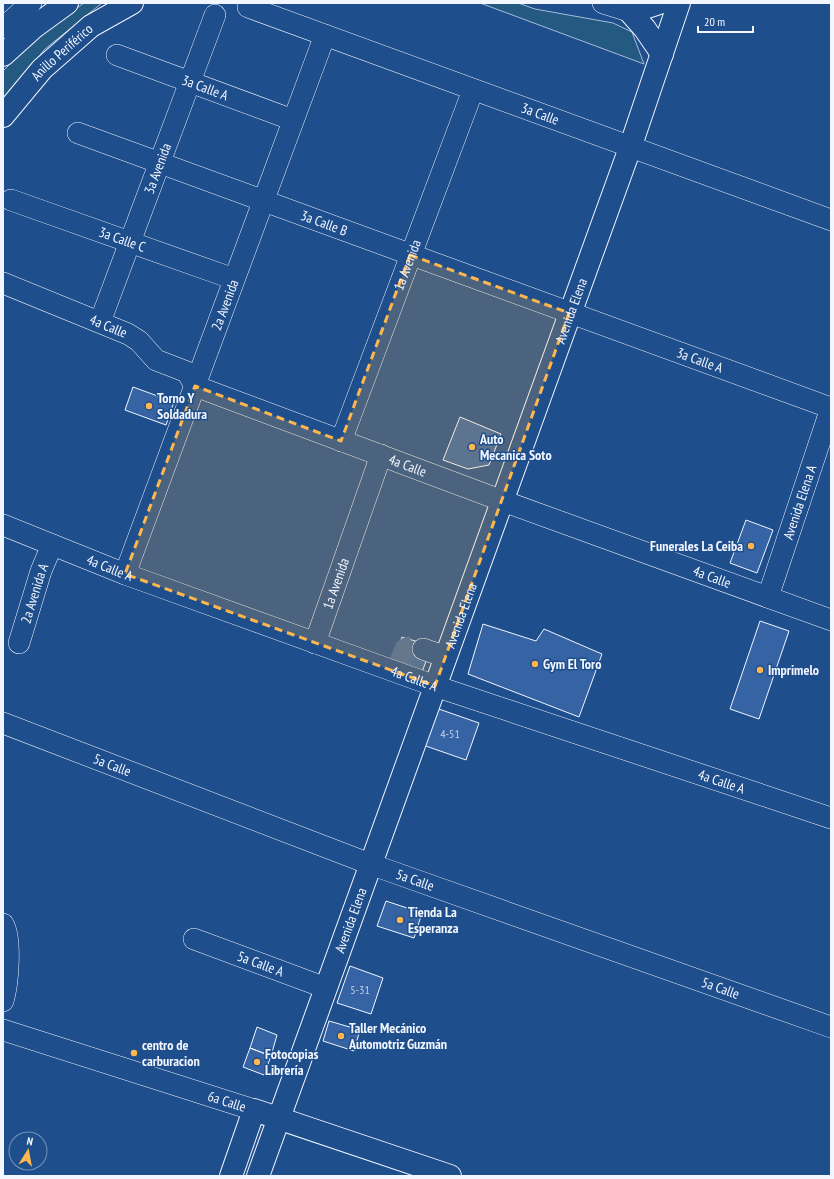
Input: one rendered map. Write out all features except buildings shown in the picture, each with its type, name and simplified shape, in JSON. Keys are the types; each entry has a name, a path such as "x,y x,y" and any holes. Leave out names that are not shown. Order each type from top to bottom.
{"main road":[{"path":"3,55 34,27 67,3"},
{"name":"Anillo Periférico","path":"3,116 42,69 91,26 132,3"},
{"path":"659,3 627,8 662,54"},
{"name":"Avenida Elena","path":"258,1176 630,148 679,3"},
{"path":"231,1176 254,1110"},
{"name":"6a Calle","path":"254,1110 450,1176"}],"street":[{"path":"3,28 31,3"},
{"path":"603,3 627,8"},
{"name":"3a Calle","path":"248,7 630,148 831,220"},
{"name":"3a Avenida","path":"100,322 215,14"},
{"name":"2a Avenida","path":"125,574 325,36"},
{"name":"3a Calle A","path":"117,55 293,120"},
{"name":"1a Avenida","path":"341,440 473,90"},
{"name":"3a Calle B","path":"78,133 569,314"},
{"name":"3a Calle C","path":"11,200 234,279"},
{"name":"4a Calle","path":"3,283 128,334 139,341 156,360 187,372 195,386 503,501 831,620"},
{"name":"3a Calle A","path":"569,314 831,408"},
{"name":"Avenida Elena A","path":"768,597 831,408"},
{"name":"1a Avenida","path":"315,643 381,455"},
{"name":"4a Calle A","path":"3,525 125,574 315,643 397,668 435,686 831,818"},
{"name":"2a Avenida A","path":"19,643 41,572 52,545"},
{"path":"423,649 446,657"},
{"name":"5a Calle","path":"3,723 370,864 831,1027"},
{"path":"3,924 8,949 8,987 3,1001"},
{"name":"5a Calle A","path":"194,939 326,988"},
{"name":"6a Calle","path":"3,1030 254,1110"}],"highlighted area":[{"path":"410,255 569,313 435,686 125,574 195,386 341,441"}],"shaded area":[{"path":"84,3 102,3 45,49 3,100 3,71 36,38"},
{"path":"480,3 518,3 535,9 613,23 632,32 644,64"}],"tunnel":[{"path":"399,664 405,649 409,647 423,649"}],"place":[{"name":"Torno Y Soldadura","path":"149,406"},
{"name":"Auto Mecanica Soto","path":"472,447"},
{"name":"Funerales La Ceiba","path":"751,546"},
{"name":"Gym El Toro","path":"535,664"},
{"name":"Imprimelo","path":"760,670"},
{"name":"Tienda La Esperanza","path":"400,920"},
{"name":"Taller Mecánico Automotriz Guzmán","path":"341,1036"},
{"name":"centro de carburacion","path":"134,1053"},
{"name":"Fotocopias Librería","path":"257,1062"}]}
